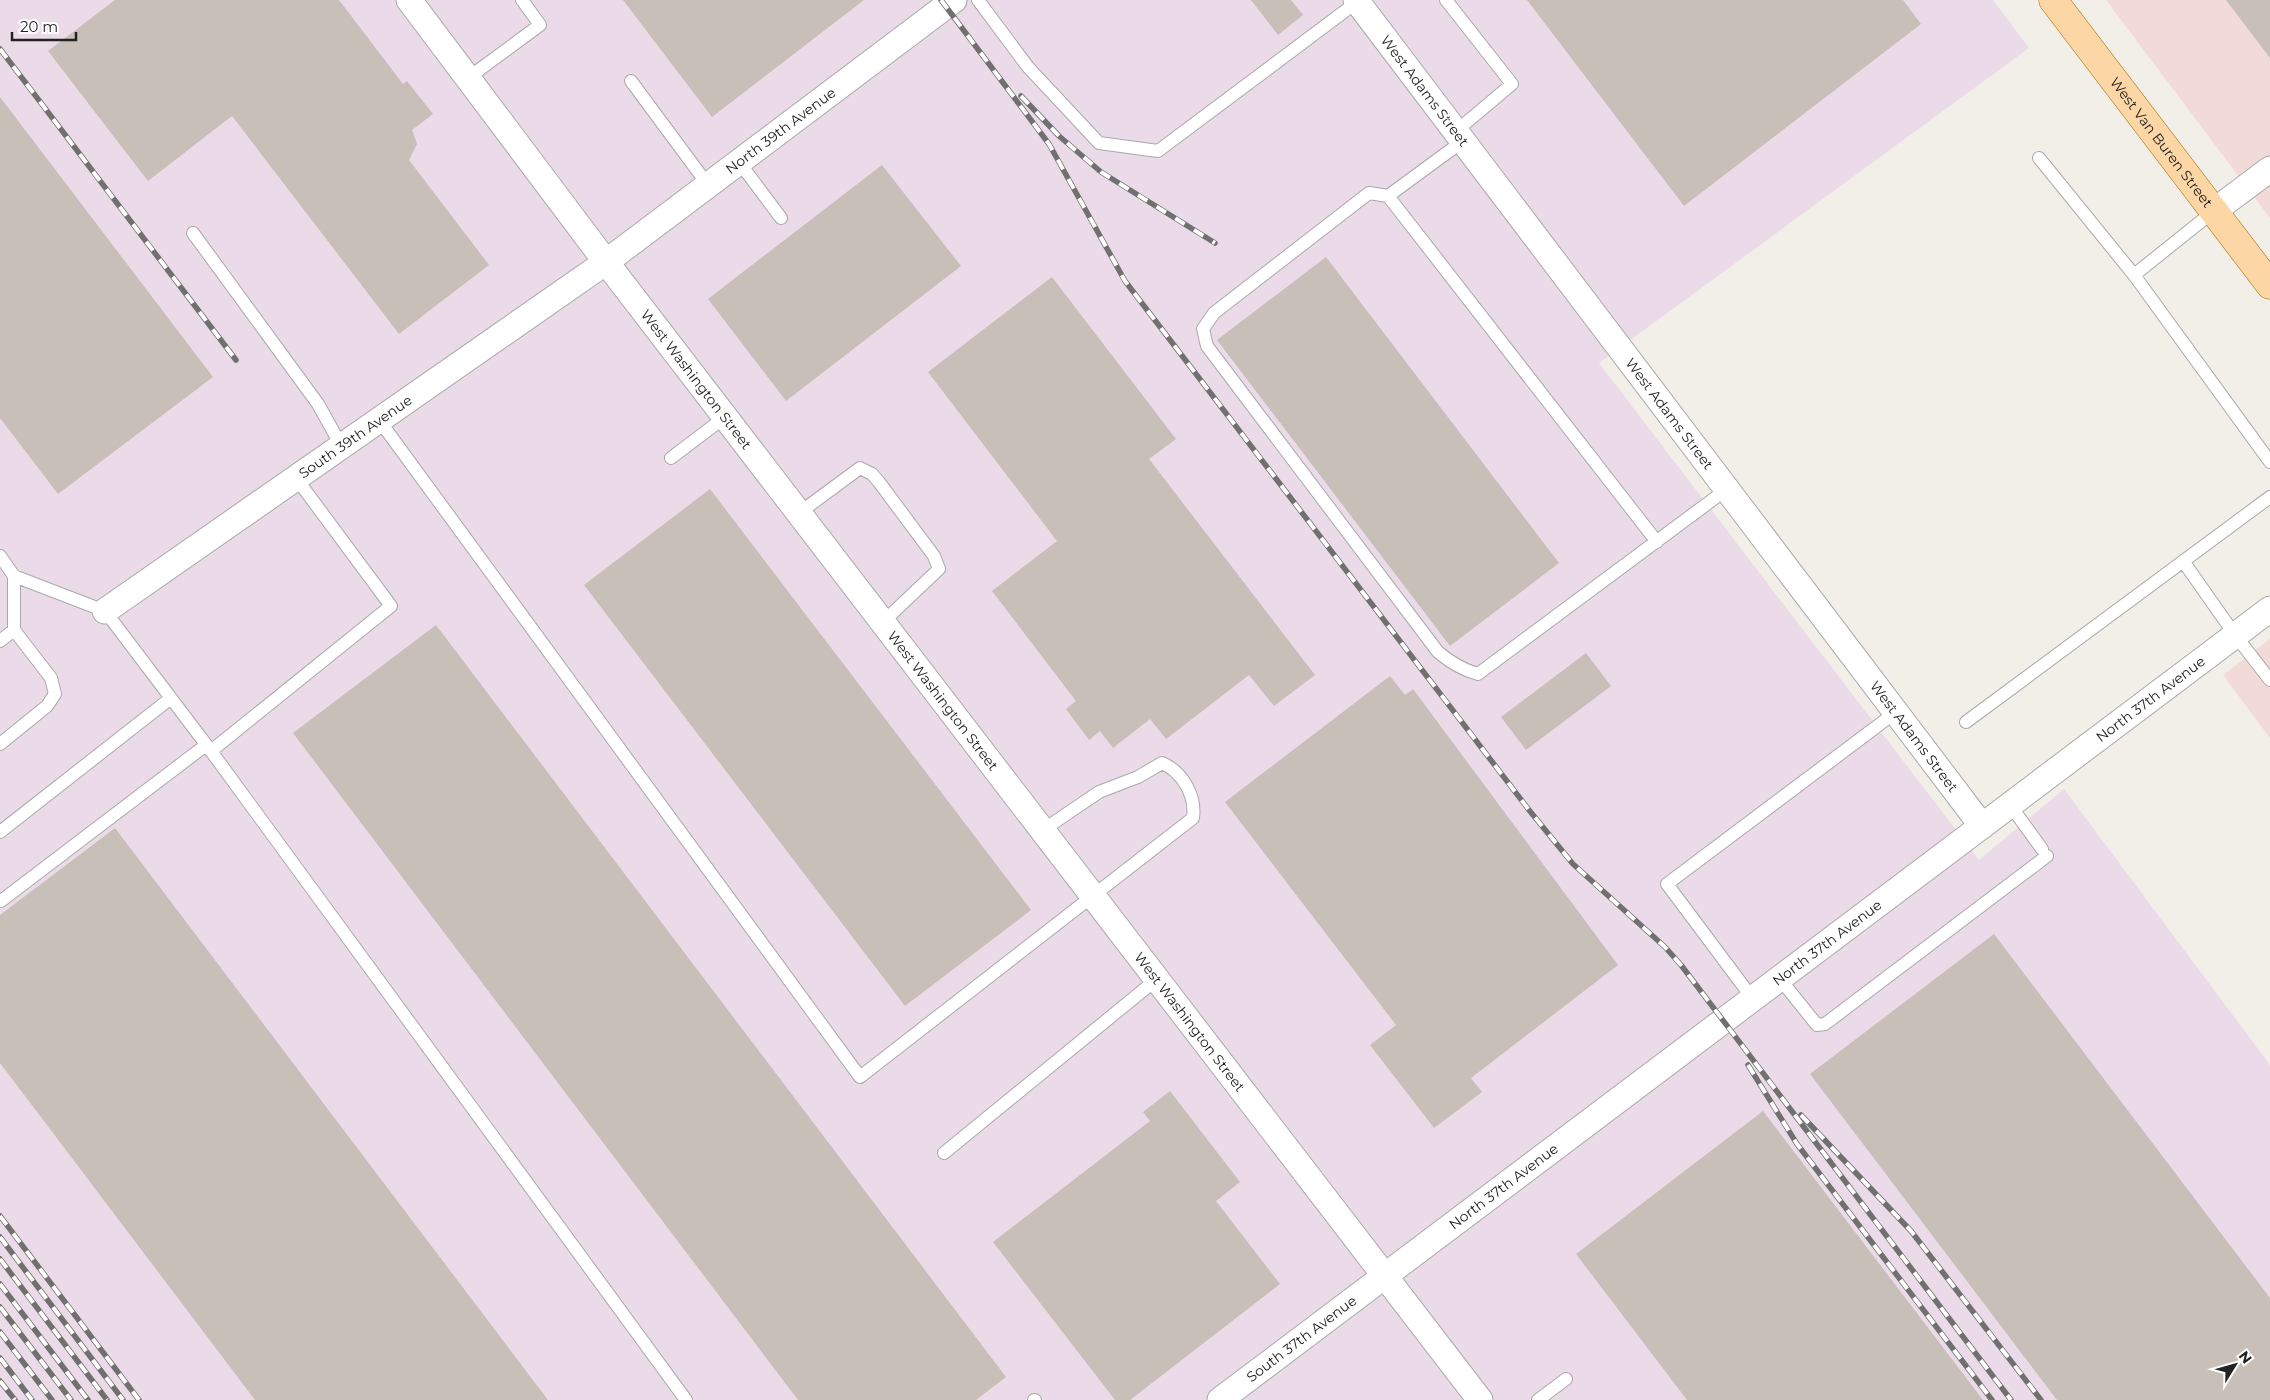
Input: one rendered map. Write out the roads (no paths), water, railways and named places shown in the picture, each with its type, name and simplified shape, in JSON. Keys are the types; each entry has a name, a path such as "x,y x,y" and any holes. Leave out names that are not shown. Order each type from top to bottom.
{"main road":[{"name":"West Van Buren Street","path":"2053,0 2270,285"}],"street":[{"name":"West Washington Street","path":"409,0 606,262 1480,1400"},
{"name":"North 39th Avenue","path":"606,262 954,0"},
{"name":"West Adams Street","path":"1356,1 1982,826"},
{"path":"2214,211 2270,169"},
{"name":"South 39th Avenue","path":"105,611 606,262"},
{"name":"North 37th Avenue","path":"1384,1276 2270,609"},
{"name":"South 37th Avenue","path":"1220,1400 1384,1276"}],"lane":[{"path":"468,78 540,25 522,0"},
{"path":"978,0 1028,67 1099,143 1158,151 1356,1"},
{"path":"1388,196 1459,136 1512,84 1446,0"},
{"path":"631,81 708,185"},
{"path":"2039,158 2134,276 2270,462"},
{"path":"738,162 781,218"},
{"path":"1657,542 1388,196 1369,193 1214,313 1203,329 1203,338 1207,346 1438,652 1462,668 1478,674 1657,542 1727,489"},
{"path":"2134,276 2214,211"},
{"path":"193,233 318,404 342,446"},
{"path":"671,458 725,417"},
{"path":"379,420 860,1077 1194,818 1195,805 1189,791 1179,776 1170,766 1162,762 1138,777 1100,792 1042,830"},
{"path":"799,513 860,468 872,474 879,482 934,556 939,569 882,622"},
{"path":"0,900 209,748 391,606 296,478"},
{"path":"1966,722 2270,497"},
{"path":"0,556 14,576 105,611 209,748 686,1400"},
{"path":"2183,561 2235,635 2270,680"},
{"path":"0,744 47,706 55,694 51,678 14,630 14,576"},
{"path":"0,641 14,630"},
{"path":"0,832 171,698"},
{"path":"1753,999 1668,884 1896,712"},
{"path":"1780,978 1817,1025 1825,1024 2044,852 2010,805"},
{"path":"944,1153 1157,979"},
{"path":"1538,1400 1566,1379"}],"railway":[{"path":"941,0 1049,144 1125,281 1529,810 1573,864 1665,947 1681,965 2011,1400"},
{"path":"0,49 236,360"},
{"path":"1021,96 1059,136 1101,172 1215,243"},
{"path":"1748,1065 1797,1144 1992,1400"},
{"path":"1801,1115 1911,1231 2041,1400"},
{"path":"0,1216 139,1400"},
{"path":"0,1237 123,1400"},
{"path":"0,1259 107,1400"},
{"path":"0,1284 88,1400"},
{"path":"0,1307 71,1400"},
{"path":"0,1332 52,1400"},
{"path":"0,1358 32,1400"},
{"path":"0,1381 15,1400"}]}
